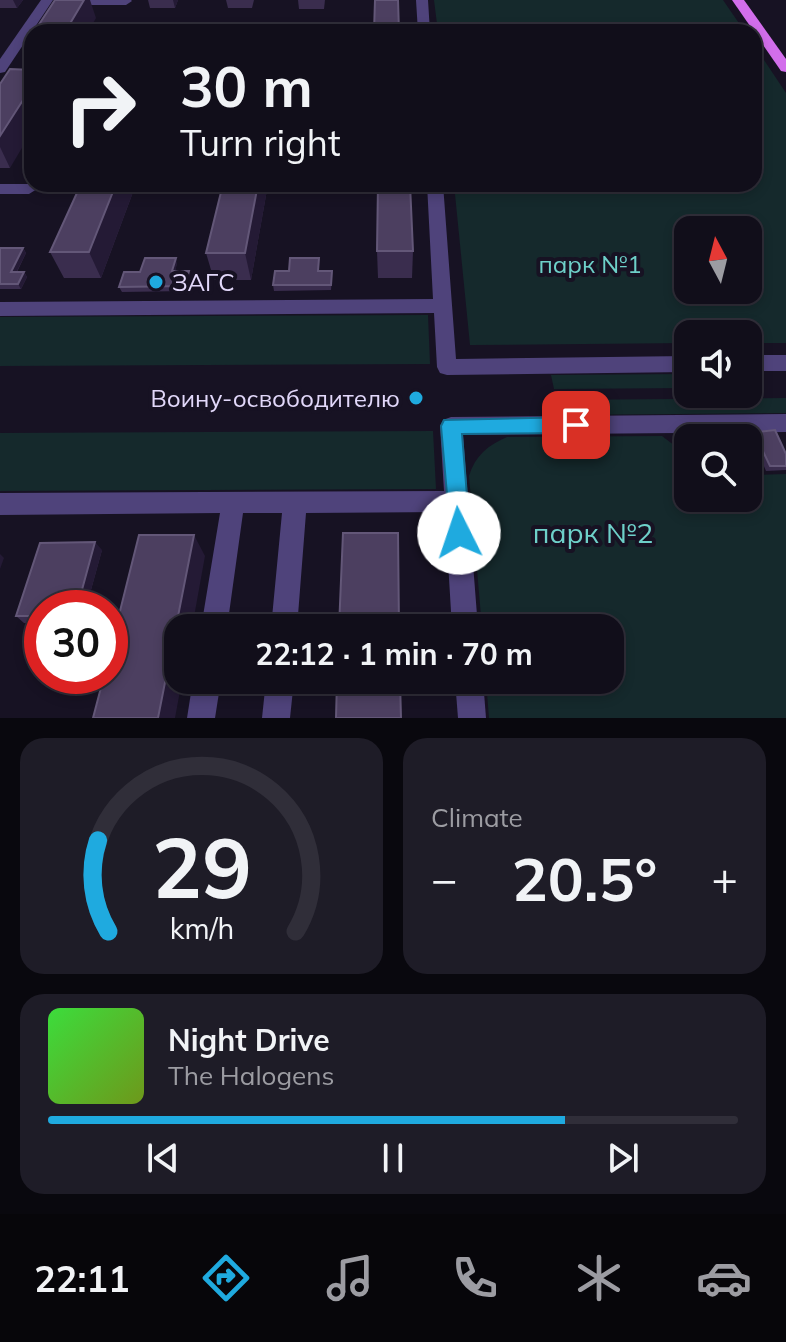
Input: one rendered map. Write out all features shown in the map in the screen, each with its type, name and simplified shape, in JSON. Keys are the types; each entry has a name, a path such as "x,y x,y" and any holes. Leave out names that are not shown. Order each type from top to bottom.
{"main road":[{"path":"738,0 755,24"},
{"path":"762,34 786,68"}],"street":[{"path":"31,24 47,0 126,1"},
{"path":"422,0 424,24"},
{"path":"0,69 24,34"},
{"path":"0,189 24,189"},
{"path":"436,192 447,367 674,364"},
{"path":"0,309 443,306"},
{"path":"762,363 786,363"},
{"path":"464,614 451,426 786,423"},
{"path":"0,504 456,501"},
{"path":"216,614 233,502"},
{"path":"285,614 295,502"},
{"path":"201,718 205,694"},
{"path":"276,718 279,694"},
{"path":"470,694 472,718"}],"green space":[{"path":"434,0 723,0 740,24 437,24"},
{"name":"парк №1","path":"762,57 786,93 786,343 762,343 762,320 674,320 674,343 470,345 455,192 762,192"},
{"path":"428,315 430,364 0,366 0,317"},
{"path":"674,374 674,388 554,389 551,375"},
{"path":"762,398 786,398 786,413 559,415 556,400 674,399 674,408 762,408"},
{"path":"433,431 436,489 0,491 0,433"},
{"name":"парк №2","path":"662,436 674,445 674,512 762,512 762,475 786,474 786,718 489,718 487,694 624,694 624,614 481,614 469,476 479,457 507,437"}],"building":[{"path":"55,0 84,0 70,24 39,24"},
{"path":"375,0 398,0 399,24 374,24"},
{"path":"10,69 24,70 24,98 0,136 0,84"},
{"path":"77,192 113,192 89,252 50,252"},
{"path":"221,192 256,192 245,253 206,253"},
{"path":"378,192 410,192 413,251 377,251"},
{"path":"0,248 23,248 11,272 24,272 18,284 0,284"},
{"path":"145,258 176,258 172,271 189,271 185,286 119,287 124,272 140,272"},
{"path":"290,258 319,258 318,271 332,271 331,285 273,285 275,271 289,271"},
{"path":"775,430 786,454 786,466 770,466 762,449 762,431"},
{"path":"343,533 398,533 399,614 340,614"},
{"path":"139,535 194,535 178,614 164,614 164,688 158,718 93,718 99,694 128,694 128,590 125,590"},
{"path":"95,542 82,590 25,590 40,543"},
{"path":"24,592 24,616 16,616"},
{"path":"337,694 400,694 401,718 336,718"}],"place":[{"name":"ЗАГС","path":"156,282"},
{"name":"Воину-освободителю","path":"416,398"}],"route":[{"path":"459,533 451,426 576,425"}]}
